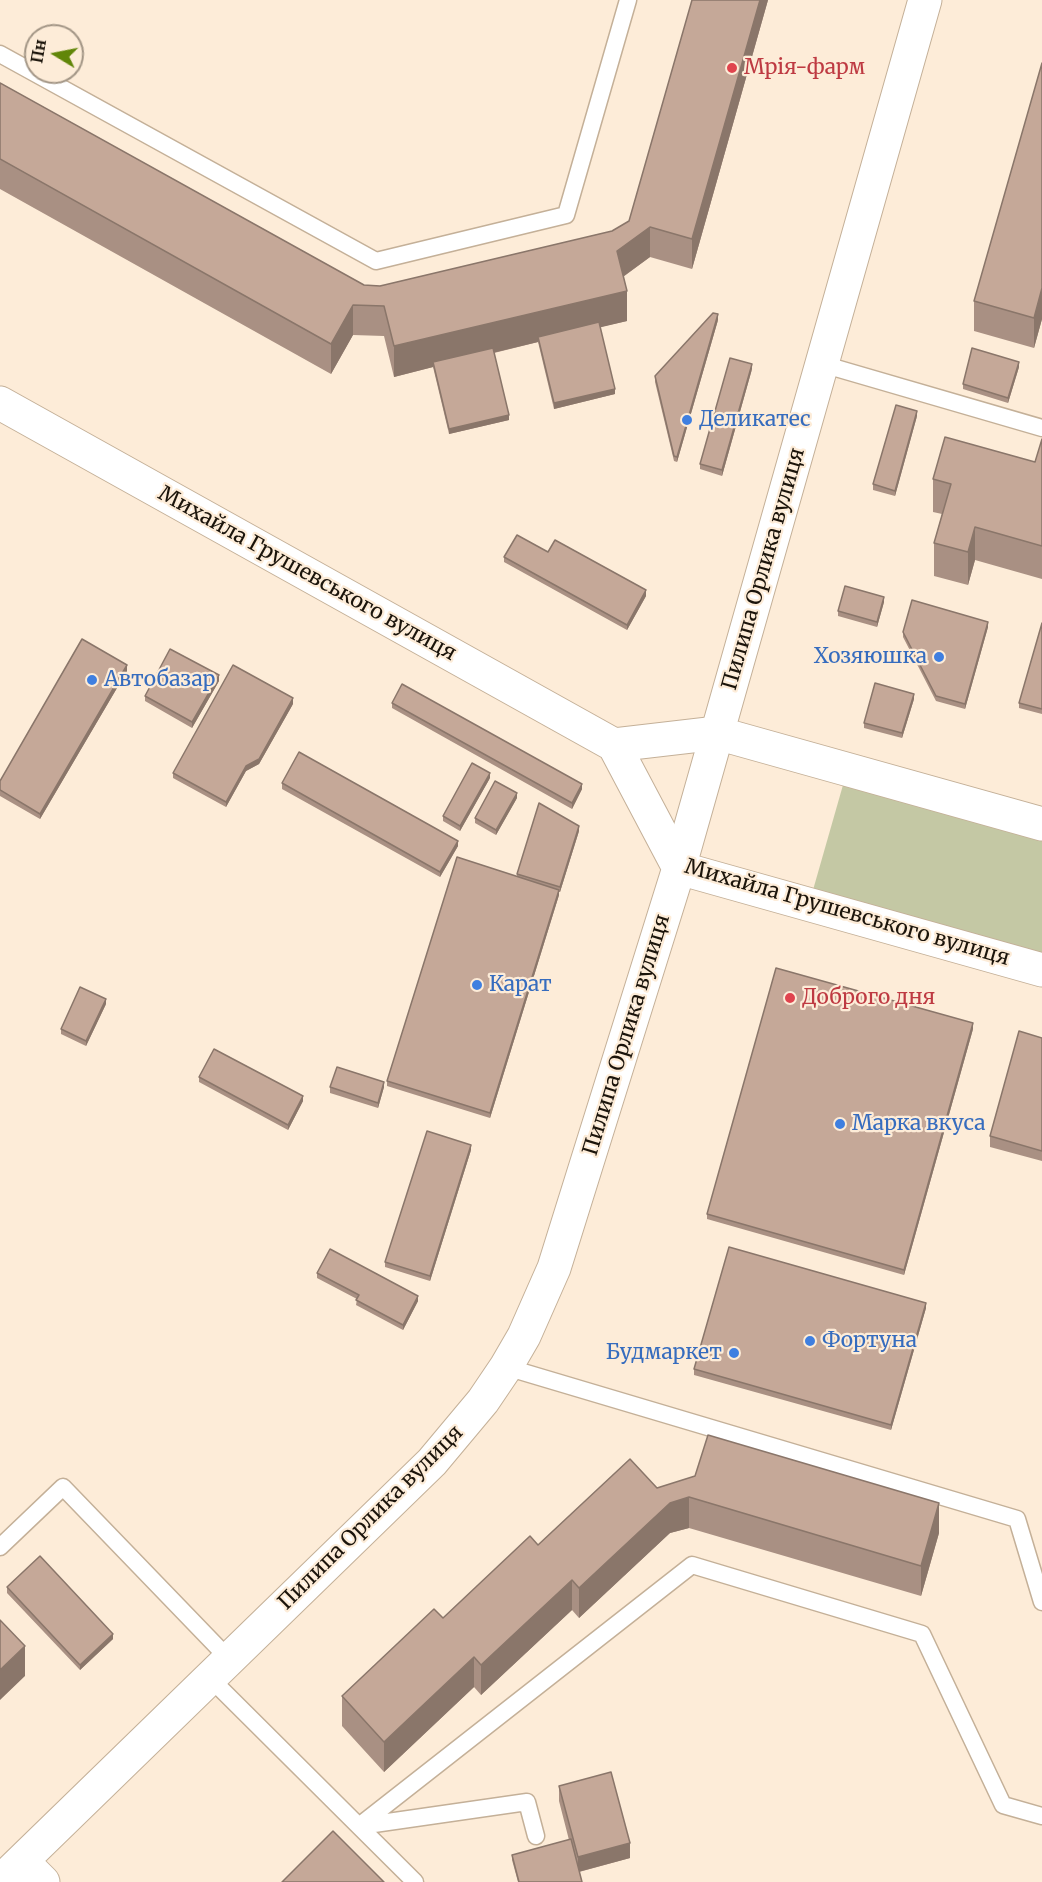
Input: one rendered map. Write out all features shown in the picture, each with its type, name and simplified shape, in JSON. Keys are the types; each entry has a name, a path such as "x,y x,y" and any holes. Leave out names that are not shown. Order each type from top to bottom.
{"street":[{"name":"Пилипа Орлика вулиця","path":"22,1875 220,1668 432,1462 471,1416 506,1367 532,1319 554,1268 679,868 925,0"},
{"name":"Михайла Грушевського вулиця","path":"0,403 614,745 679,868 1042,970"},
{"path":"614,745 717,733 1042,824"}],"lane":[{"path":"0,54 376,261 566,215 628,0"},
{"path":"822,364 1042,428"},
{"path":"506,1367 1017,1518 1042,1602"},
{"path":"0,1547 63,1487 359,1826 415,1882"},
{"path":"359,1826 692,1565 922,1634 1002,1805 1042,1816"},
{"path":"359,1826 527,1802 536,1836"}],"green space":[{"path":"843,785 1042,841 1042,955 813,890"}],"building":[{"path":"692,0 760,0 692,239 650,227 617,251 627,291 394,346 384,306 353,305 331,344 0,159 0,83 364,285 380,286 612,231 629,221"},
{"path":"1042,63 1042,288 1034,318 974,301"},
{"path":"713,313 718,314 677,457 674,456 655,376"},
{"path":"599,322 615,389 554,403 538,337"},
{"path":"493,348 509,415 449,429 433,362"},
{"path":"972,348 1019,362 1008,398 963,384"},
{"path":"730,358 752,364 722,470 700,464"},
{"path":"896,405 917,411 895,491 873,484"},
{"path":"945,437 1035,462 1042,439 1042,546 975,527 968,552 934,543 951,484 933,479"},
{"path":"517,535 548,552 555,540 646,590 627,625 504,557"},
{"path":"845,586 884,597 877,622 838,611"},
{"path":"912,600 988,622 965,704 936,696 903,632"},
{"path":"1042,623 1042,709 1019,703"},
{"path":"82,639 127,665 40,814 0,790 0,781"},
{"path":"170,649 219,675 192,722 145,696"},
{"path":"233,665 293,698 259,759 246,766 226,802 173,773"},
{"path":"875,683 914,694 902,733 864,723"},
{"path":"402,684 582,784 572,803 392,703"},
{"path":"299,752 458,841 440,872 282,783"},
{"path":"472,763 490,773 460,826 443,816"},
{"path":"495,781 517,793 496,830 475,818"},
{"path":"539,803 579,826 560,887 517,874"},
{"path":"457,857 559,890 490,1113 387,1081"},
{"path":"776,968 973,1023 904,1270 707,1214"},
{"path":"80,987 106,999 86,1041 61,1029"},
{"path":"1019,1031 1042,1038 1042,1151 990,1136"},
{"path":"214,1049 303,1096 288,1125 199,1077"},
{"path":"337,1067 384,1082 378,1103 330,1087"},
{"path":"427,1131 471,1145 430,1276 385,1262"},
{"path":"729,1247 926,1303 891,1425 694,1369"},
{"path":"330,1249 418,1296 403,1325 356,1300 359,1295 317,1273"},
{"path":"708,1435 939,1503 921,1566 689,1497 670,1503 579,1588 572,1580 481,1665 474,1657 384,1742 342,1696 434,1609 443,1618 530,1536 538,1545 630,1459 657,1488 695,1476"},
{"path":"40,1556 113,1634 80,1665 7,1587"},
{"path":"0,1620 25,1646 0,1670"},
{"path":"611,1772 630,1843 578,1857 559,1786"},
{"path":"333,1831 384,1882 282,1882"},
{"path":"571,1839 582,1882 519,1882 512,1855"}],"place":[{"name":"Мрія-фарм","path":"732,68"},
{"name":"Деликатес","path":"687,420"},
{"name":"Хозяюшка","path":"939,657"},
{"name":"Автобазар","path":"92,680"},
{"name":"Карат","path":"477,985"},
{"name":"Доброго дня","path":"790,998"},
{"name":"Марка вкуса","path":"840,1124"},
{"name":"Фортуна","path":"810,1341"},
{"name":"Будмаркет","path":"734,1353"}]}
